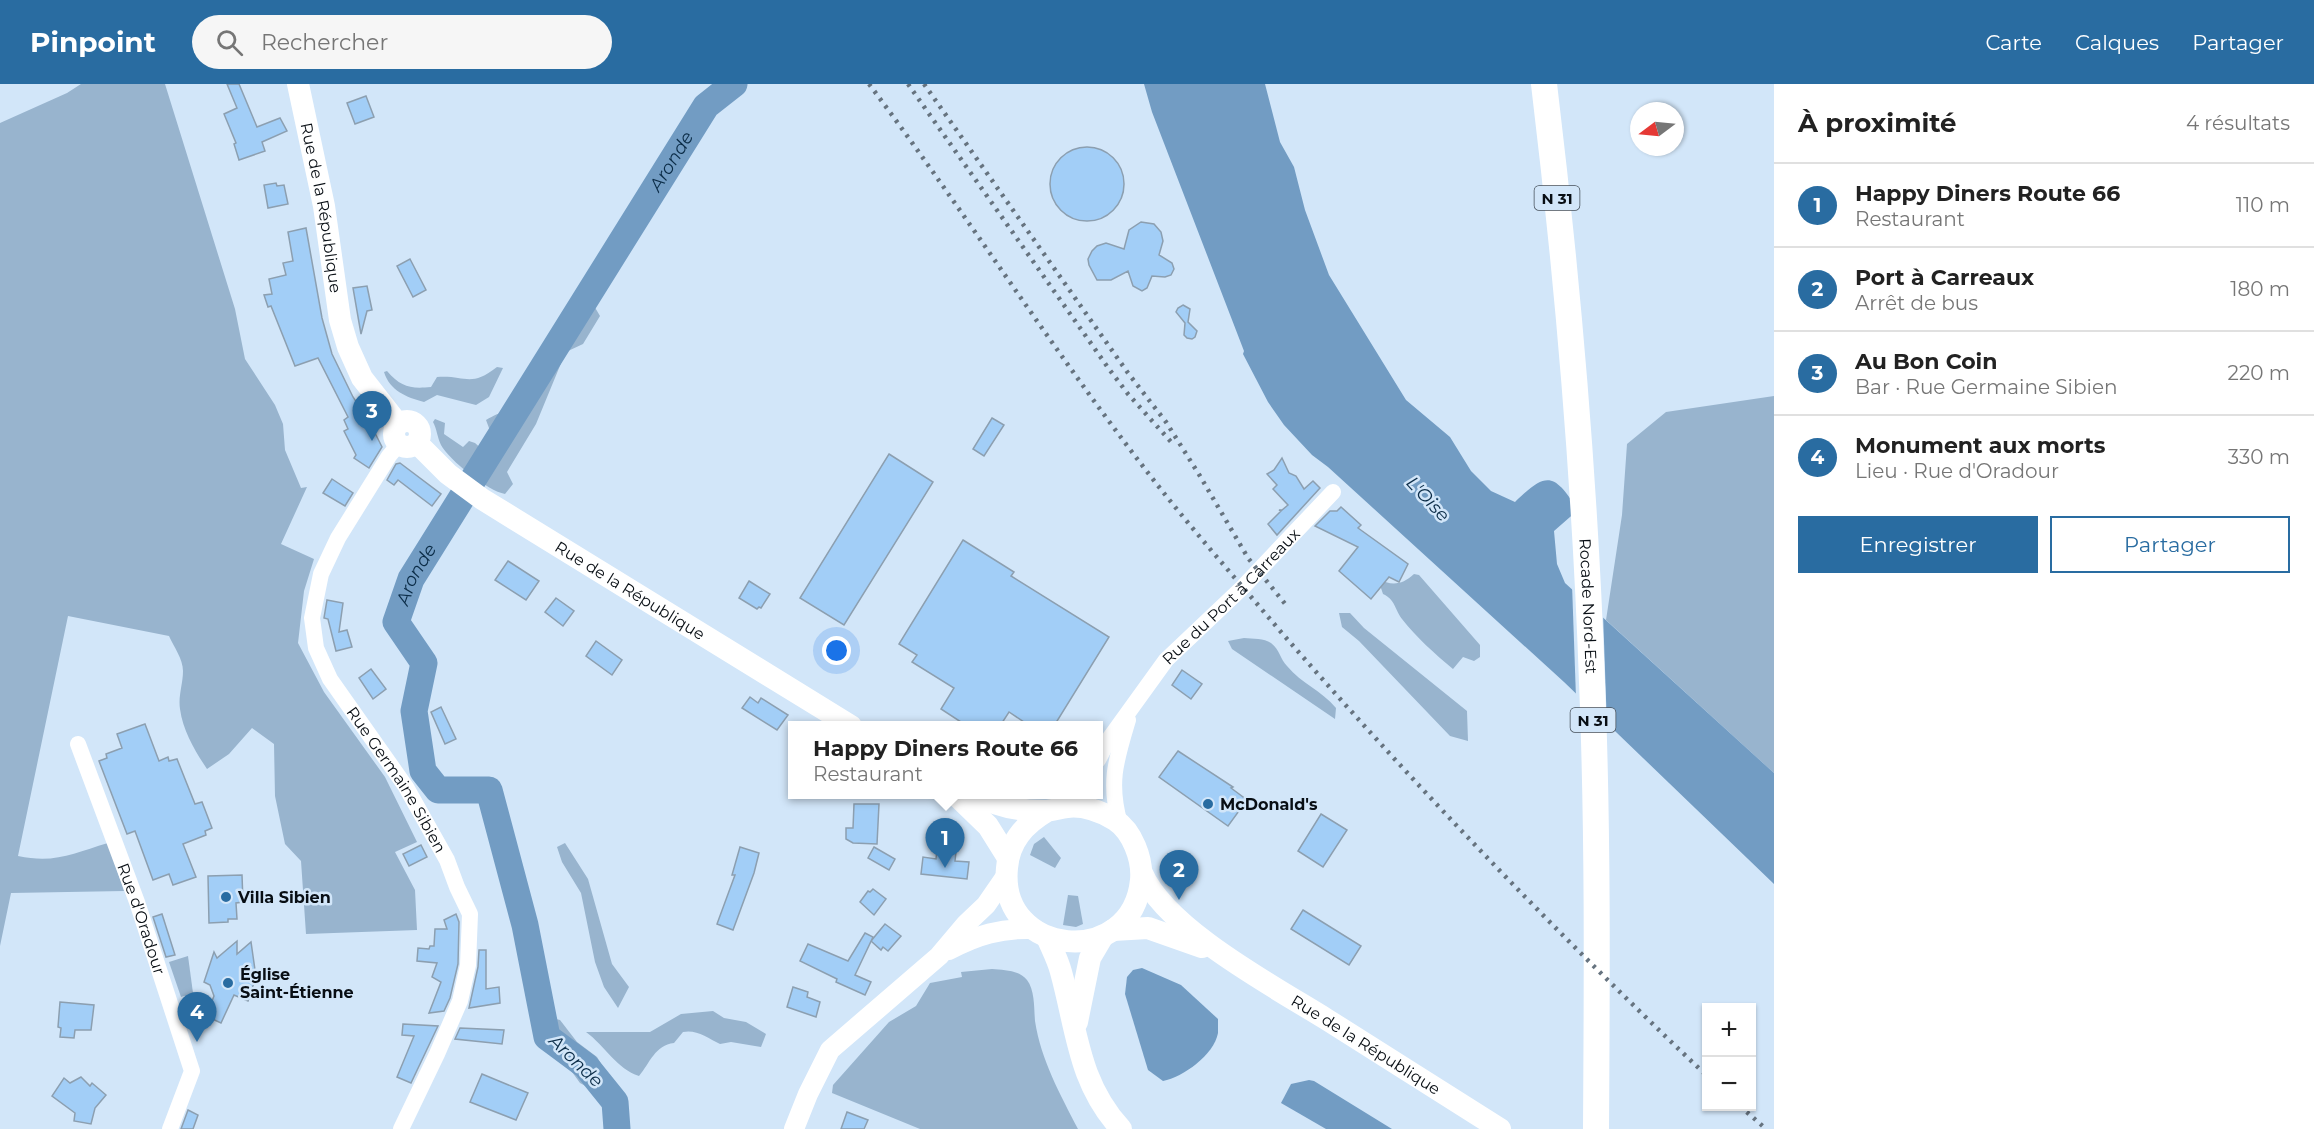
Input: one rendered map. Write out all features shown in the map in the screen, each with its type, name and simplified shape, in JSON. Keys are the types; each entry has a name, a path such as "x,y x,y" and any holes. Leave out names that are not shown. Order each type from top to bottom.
{"main road":[{"name":"Rue de la République","path":"298,84 324,206 340,321 348,347 363,378 405,437 482,500 843,721"},
{"name":"Rocade Nord-Est","path":"1544,84 1570,335 1585,539 1596,816 1596,1129"},
{"path":"959,799 988,826 1007,867"},
{"path":"985,799 1012,809 1065,804 1099,812 1120,824 1138,853 1142,873 1140,890 1125,919 1108,933 1090,958 1077,1010 1076,1032"},
{"path":"1065,804 1028,824 1019,834 1007,867 1007,889 1012,904 1021,918 1040,933 1066,942 1085,942 1108,933"},
{"name":"Rue de la République","path":"1142,873 1149,889 1164,907 1231,959 1500,1129"},
{"name":"Rue de la République","path":"1108,933 1148,928 1231,959"},
{"path":"1040,933 1062,973 1084,1070 1106,1113 1120,1129"}],"street":[{"name":"Rue Germaine Sibien","path":"401,1129 460,1001 468,965 470,914 447,860 406,787 330,679 316,648 312,618 321,574 338,538 389,456 405,437"},
{"name":"Rue du Port à Carreaux","path":"1103,750 1132,705 1166,660 1242,587 1333,492"},
{"name":"Rue du Port à Carreaux","path":"1120,824 1114,802 1113,782 1120,746 1132,705"},
{"name":"Rue d'Oradour","path":"78,744 137,902 192,1071"},
{"path":"794,1129 821,1065 830,1050 939,956 966,924 986,905 1007,867"},
{"path":"939,956 982,934 1011,928 1040,933"},
{"path":"170,1129 200,1051"}],"shaded area":[{"path":"81,84 165,84 235,309 245,359 275,405 283,424 285,450 301,488 307,487 281,544 314,559 304,591 298,643 324,692 385,777 417,842 395,852 415,890 417,930 306,934 301,861 285,844 275,796 274,744 252,728 229,754 207,769 184,725 180,704 183,667 169,636 68,616 18,856 54,858 108,843 124,891 11,893 0,946 0,123 67,93"},
{"path":"586,298 593,304 600,316 583,344 568,351 564,356 536,424 507,472 513,484 505,494 498,492 479,481 452,459 441,445 433,422 435,419 445,423 444,434 463,447 469,441 475,443 493,459 496,457 501,449 500,436 489,428 486,420 503,413 519,422 531,402 544,344 571,301"},
{"path":"497,367 503,368 489,397 476,405 437,395 424,402 411,398 395,389 384,372 387,371 406,386 424,388 431,387 437,377 474,379"},
{"path":"1774,396 1774,773 1606,620 1622,515 1627,444 1666,412"},
{"path":"1414,574 1419,575 1480,645 1480,657 1474,661 1463,657 1453,669 1402,619 1392,602 1383,594 1378,579 1388,583 1397,583"},
{"path":"1339,613 1350,613 1364,628 1467,711 1468,741 1450,736 1359,641 1342,627"},
{"path":"1244,638 1262,639 1271,643 1299,678 1336,708 1335,719 1232,649 1228,641"},
{"path":"1044,837 1061,858 1055,868 1030,855 1034,844"},
{"path":"565,843 588,879 612,964 629,987 618,1008 604,987 595,962 581,893 562,862 557,847"},
{"path":"1068,895 1078,896 1083,924 1076,927 1063,925"},
{"path":"188,956 193,993 181,997 169,962"},
{"path":"992,969 1016,972 1030,984 1034,1000 1035,1021 1042,1049 1052,1076 1078,1129 920,1129 832,1093 833,1085 889,1022 916,1006 930,983 962,977 961,972"},
{"path":"713,1011 724,1018 746,1022 766,1034 761,1047 731,1042 720,1044 697,1033 683,1032 674,1043 667,1044 657,1051 639,1076 624,1068 586,1032 650,1032 681,1014"},
{"path":"556,1019 560,1020 577,1042 597,1057 606,1072 604,1074 556,1033 554,1026"},
{"path":"540,1023 559,1050 596,1084 601,1091 607,1111 593,1090 580,1083 562,1058 547,1048 536,1029 536,1024"}],"water":[{"name":"L'Oise","path":"1144,84 1265,84 1280,142 1294,167 1305,210 1329,275 1406,400 1450,437 1471,471 1491,491 1515,502 1543,481 1556,483 1563,489 1578,510 1554,531 1557,564 1565,583 1774,773 1774,884 1564,682 1312,455 1284,425 1268,402 1243,354 1244,351 1152,112"},
{"path":"1142,968 1181,985 1218,1019 1218,1033 1211,1049 1204,1057 1188,1070 1163,1081 1148,1070 1125,994 1127,977 1133,970"},
{"path":"1309,1080 1392,1129 1326,1129 1281,1103 1291,1084"}],"pier":[{"path":"1572,584 1603,613 1607,727 1576,698"}],"building":[{"path":"227,84 239,84 257,127 280,118 287,131 262,142 265,151 239,160 234,144 236,143 224,114 237,108"},
{"path":"366,96 374,117 355,124 347,103"},
{"path":"1087,147 1101,150 1113,158 1121,170 1124,184 1121,198 1113,210 1101,218 1087,221 1073,218 1061,210 1053,198 1050,184 1053,170 1061,158 1073,150"},
{"path":"276,183 277,186 284,185 288,204 268,208 264,185"},
{"path":"1141,222 1154,224 1161,232 1163,241 1159,255 1172,263 1174,269 1171,275 1152,276 1147,288 1142,291 1133,286 1128,271 1111,280 1097,280 1089,265 1088,259 1092,251 1097,246 1106,243 1124,249 1129,230"},
{"path":"306,228 322,318 332,354 353,397 382,447 369,468 354,458 356,455 344,431 348,429 344,420 348,417 318,358 295,366 271,306 268,307 264,295 272,294 269,279 286,275 283,263 293,261 288,232"},
{"path":"410,259 426,290 413,297 397,266"},
{"path":"367,286 372,310 367,311 361,334 353,288"},
{"path":"1183,305 1190,309 1188,322 1197,331 1192,339 1184,335 1185,323 1176,312"},
{"path":"992,418 1004,425 984,456 973,449"},
{"path":"889,454 933,482 844,625 800,598"},
{"path":"1282,458 1289,473 1296,476 1304,489 1313,481 1320,488 1277,535 1268,524 1281,511 1279,510 1288,505 1273,489 1277,485 1267,474 1274,470"},
{"path":"400,463 441,494 432,506 398,480 394,485 387,480 396,464"},
{"path":"332,479 353,493 345,506 323,493"},
{"path":"1341,507 1361,525 1358,528 1408,564 1399,582 1389,577 1371,599 1339,571 1358,547 1315,526 1330,511 1337,511"},
{"path":"963,540 1014,572 1011,576 1109,637 1057,721 1022,721 1009,712 1003,721 959,721 941,709 954,688 912,662 917,655 899,644"},
{"path":"508,561 539,581 526,600 495,580"},
{"path":"749,581 770,594 761,608 757,609 739,598"},
{"path":"556,598 574,611 563,626 545,612"},
{"path":"327,600 343,603 339,632 347,630 352,647 336,651 328,619 324,618"},
{"path":"596,641 622,660 612,675 586,656"},
{"path":"371,669 386,689 373,699 359,678"},
{"path":"1182,670 1202,684 1191,699 1172,685"},
{"path":"750,697 758,703 761,698 788,715 777,730 742,708"},
{"path":"441,707 456,739 445,744 431,712"},
{"path":"145,724 159,761 168,757 169,761 177,759 195,804 202,802 212,828 205,831 206,835 183,844 196,877 173,885 169,874 153,880 135,831 127,834 99,761 107,758 106,754 122,748 117,734"},
{"path":"1178,751 1233,787 1231,788 1247,800 1228,826 1159,777"},
{"path":"854,804 879,804 877,844 853,843 846,839 846,828 853,828"},
{"path":"1321,814 1347,830 1323,867 1298,851"},
{"path":"939,832 958,834 955,861 969,862 967,879 921,874 923,857 936,859"},
{"path":"421,845 427,857 409,866 403,854"},
{"path":"740,847 759,853 733,930 717,924 735,875 732,875"},
{"path":"874,847 895,859 889,870 868,858"},
{"name":"Villa Sibien","path":"242,875 243,902 236,903 237,919 209,923 208,876"},
{"path":"873,889 886,899 874,915 860,902 868,891"},
{"path":"1303,910 1361,946 1349,965 1291,929"},
{"path":"162,914 175,955 166,957 153,917"},
{"path":"456,914 459,922 458,964 450,998 444,1011 429,1013 441,982 432,977 437,963 417,961 418,948 429,949 430,946 434,946 435,929 447,929 444,920"},
{"path":"885,924 901,936 888,951 883,947 881,950 871,941"},
{"path":"865,933 873,937 855,975 871,982 865,995 836,982 837,979 800,961 808,944 848,961"},
{"name":"Église Saint-Étienne","path":"237,941 237,954 251,942 256,977 248,1001 234,995 221,1023 206,1016 214,996 210,985 204,982 214,952 217,958"},
{"path":"479,950 486,950 486,989 499,987 500,1003 469,1008 478,967"},
{"path":"793,987 808,992 807,997 820,1002 816,1017 787,1007"},
{"path":"60,1002 94,1005 91,1030 75,1030 74,1038 60,1037 61,1028 58,1027"},
{"path":"403,1024 438,1026 411,1083 397,1077 414,1036 402,1035"},
{"path":"460,1028 504,1030 502,1044 455,1039"},
{"path":"482,1074 528,1093 516,1120 470,1102"},
{"path":"81,1077 90,1086 92,1083 106,1095 95,1108 91,1124 74,1121 75,1113 52,1096 64,1078 70,1083"},
{"path":"188,1110 198,1115 193,1129 181,1129"},
{"path":"847,1112 868,1120 864,1129 841,1129"}],"waterway":[{"name":"Aronde","path":"617,1129 615,1102 586,1066 547,1037 525,925 489,790 438,790 423,771 414,711 424,663 396,622 411,579 706,106 734,84"}],"railway":[{"path":"869,84 1128,447 1209,548 1383,747 1488,859 1702,1071"},
{"path":"908,84 1109,369 1172,443"},
{"path":"924,84 1128,373 1166,422 1248,558 1286,605"},
{"path":"1746,1111 1766,1129"}],"place":[{"name":"Au Bon Coin","path":"372,441"},
{"name":"McDonald's","path":"1208,804"},
{"name":"Happy Diners Route 66","path":"945,868"},
{"name":"Villa Sibien","path":"226,897"},
{"name":"Port à Carreaux","path":"1179,900"},
{"name":"Église Saint-Étienne","path":"228,983"},
{"name":"Monument aux morts","path":"197,1042"}]}
